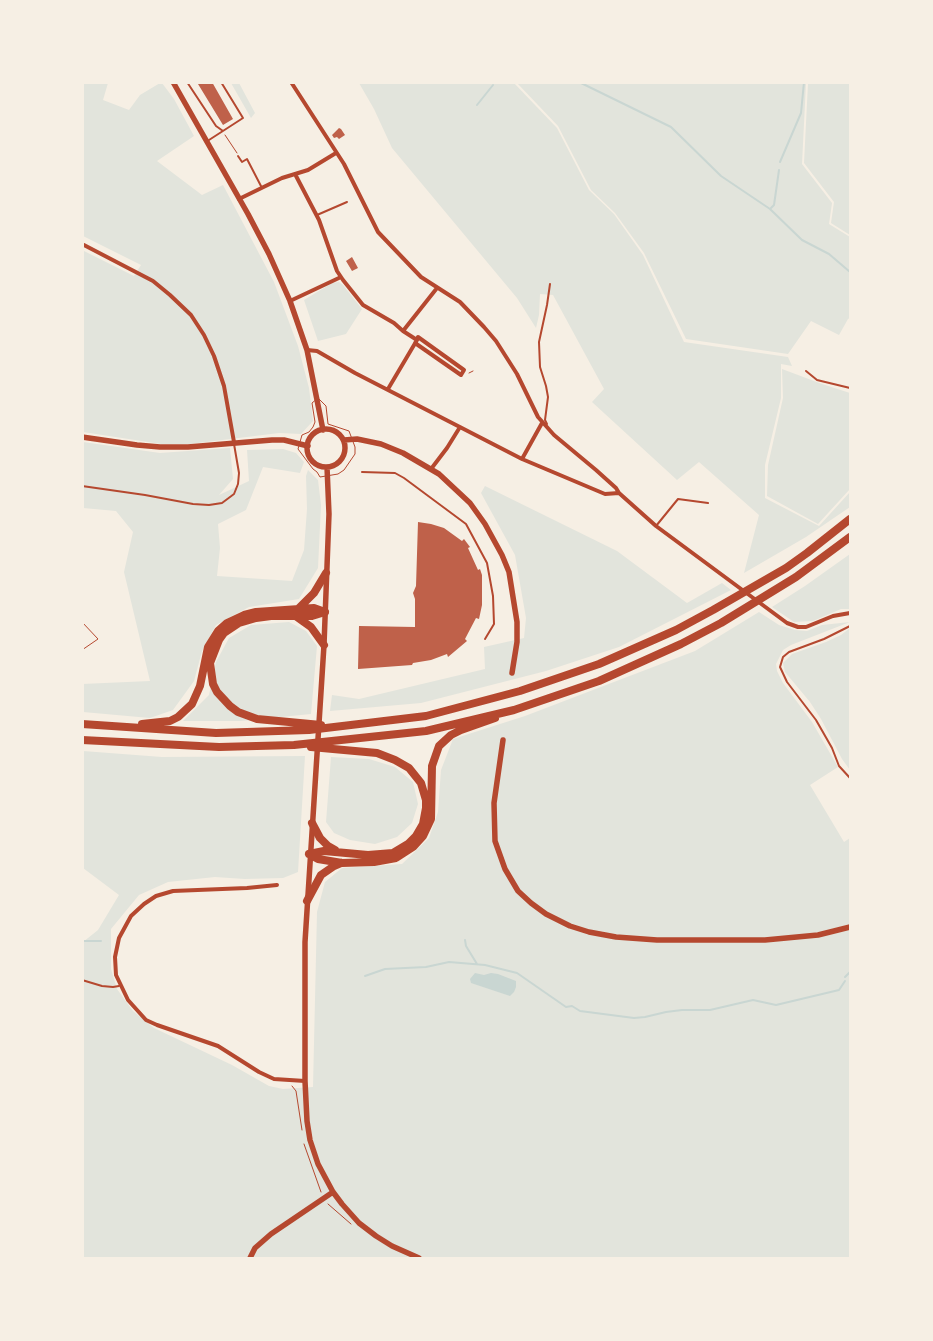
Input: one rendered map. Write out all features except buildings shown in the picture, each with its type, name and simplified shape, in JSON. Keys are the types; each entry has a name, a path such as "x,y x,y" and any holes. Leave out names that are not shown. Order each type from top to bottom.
{"highway":[{"path":"82,724 216,733 325,727 426,716 520,691 599,664 661,637 713,610 786,568 850,518"},
{"path":"309,854 318,859 342,863 388,860 405,853 424,836 431,819 432,766 440,746 451,735 514,710 599,681 681,644 796,577 850,537"},
{"path":"299,608 314,593 326,573"},
{"path":"110,726 161,723 178,717 192,704 200,686 208,648 218,631 227,623 256,612 314,608 325,612"},
{"path":"309,727 258,719 238,712 226,703 217,692 211,674 210,663 219,640 230,628 239,623 256,618 312,616 325,612"},
{"path":"297,617 311,627 324,645"},
{"path":"324,746 426,731 514,710"},
{"path":"82,740 219,747 324,746 377,753 396,760 415,774 421,783 426,800 425,816 420,830 401,849 378,855 324,851 309,854"},
{"path":"312,824 320,838 328,846 339,852"},
{"path":"307,901 321,875 342,863"}],"main road":[{"path":"173,82 269,254 290,301 307,350 323,430"},
{"path":"330,429 344,440 345,449 342,459 335,465 327,467 319,465 308,454 308,446 313,435 323,430 330,429"},
{"path":"82,437 160,447 188,447 272,440 308,446"},
{"path":"344,440 357,439 381,444 403,453 431,468 470,503 485,524 507,565 517,622 517,642 512,673"},
{"path":"327,467 329,514 324,645 309,854 305,942 305,1109 310,1140 318,1164 332,1192 368,1230 392,1246 419,1258"},
{"path":"503,740 494,803 496,840 505,869 518,891 531,904 546,914 570,926 589,932 616,937 657,940 765,940 818,935 850,927"},
{"path":"250,1258 255,1248 271,1234 332,1192"}],"street":[{"path":"291,82 344,164 378,232 402,258 437,288 460,302 496,341 517,374 535,412 542,423 554,435 616,488 656,526 787,623 798,627 814,624 833,616 850,613"},
{"path":"239,199 282,178 308,170 336,153"},
{"path":"295,174 317,215 337,271 363,305 394,323 403,331 416,341 461,375 464,370 418,338 416,341 404,361 388,389"},
{"path":"82,244 153,281 191,316 204,335 214,356 224,386 234,442"},
{"path":"290,301 341,277"},
{"path":"403,331 437,288"},
{"path":"307,350 317,350 355,373 522,459 605,494 620,493"},
{"path":"522,459 542,423"},
{"path":"431,468 447,448 460,427"},
{"path":"276,885 173,891 156,896 131,916 119,938 115,957 116,975 119,986 128,1000 146,1020 218,1046 259,1072 274,1079 304,1081"}],"lane":[{"path":"187,82 216,126 223,131"},
{"path":"207,141 243,118 221,82"},
{"path":"238,156 242,162 247,159 262,188"},
{"path":"317,215 347,202"},
{"path":"547,427 545,420 548,397 540,367 539,342 550,284"},
{"path":"806,372 825,383 850,388"},
{"path":"82,486 193,504 209,505 222,503 234,494 238,484 239,473 234,442"},
{"path":"362,472 395,473 466,524 487,563 494,596 494,624 485,639"},
{"path":"656,526 678,499 708,503"},
{"path":"850,626 824,639 789,652 783,657 780,667 787,682 816,720 832,748 839,766 850,778"},
{"path":"82,980 102,986 119,986"}],"path":[{"path":"223,131 238,156"},
{"path":"299,444 302,435 313,427 315,422 312,403 318,398"},
{"path":"82,622 98,639 82,650"}],"shaded area":[{"path":"83,83 108,83 103,100 129,110 140,95 160,83 162,83 174,99 194,136 157,161 202,195 223,185 274,282 298,346 309,388 313,421 301,434 279,433 190,444 161,444 83,432 82,250 134,276 141,265 83,236"},
{"path":"231,83 239,83 255,113 251,118"},
{"path":"359,83 514,83 557,128 589,190 614,214 643,255 684,342 788,357 792,366 781,364 781,398 765,465 765,498 819,526 850,492 850,507 806,537 744,573 759,515 699,462 677,480 592,402 604,389 553,295 540,294 536,328 517,298 392,148 374,109"},
{"path":"517,83 806,83 802,164 832,203 829,224 850,237 850,318 839,335 811,321 788,354 686,339 644,253 615,213 591,190 558,126"},
{"path":"808,83 850,83 850,235 831,223 834,202 804,163"},
{"path":"339,282 362,309 346,334 318,341 304,300 332,283"},
{"path":"782,369 850,393 850,489 818,524 767,496 768,465 783,398"},
{"path":"83,442 160,453 230,448 233,479 219,495 249,481 247,450 283,449 296,453 304,462 300,473 263,467 246,510 218,524 220,548 217,576 292,581 304,550 307,509 306,476 308,470 318,480 321,505 318,568 299,599 249,607 216,625 202,651 194,681 173,710 150,718 83,712 82,684 150,681 124,572 133,532 116,511 83,508"},
{"path":"485,486 617,551 687,603 722,583 731,590 619,647 546,671 421,703 330,711 332,695 359,699 485,669 484,647 524,638 526,618 515,555 481,493"},
{"path":"850,554 850,609 841,609 813,621 794,622 772,607 805,586"},
{"path":"759,612 779,625 795,630 807,631 822,625 850,622 791,645 783,650 776,664 783,683 812,722 838,767 810,785 844,842 850,838 850,1258 83,1258 83,942 98,930 119,895 83,868 83,751 162,757 305,756 298,872 283,878 245,879 215,877 168,882 139,895 111,929 111,969 117,989 133,1011 154,1028 232,1065 269,1086 283,1089 313,1087 317,912 325,882 342,868 402,864 429,838 438,812 441,770 453,739 525,716 695,651"},
{"path":"289,622 306,631 317,646 311,714 241,721 183,721 209,695 216,662 229,638 251,625"},
{"path":"850,628 850,770 810,702 785,672 783,663 792,654 826,642 841,635"},
{"path":"331,757 369,759 395,767 413,782 418,804 412,823 397,837 375,844 350,840 334,833 326,822"},
{"path":"475,973 484,975 498,974 516,981 514,992 510,996 471,983 470,979"}],"waterway":[{"path":"579,82 671,127 721,176 770,209 802,240 829,254 850,272"},
{"path":"780,162 801,113 804,82"},
{"path":"477,105 493,85"},
{"path":"771,208 774,205 779,170"},
{"path":"465,940 466,946 477,964"},
{"path":"82,941 101,941"},
{"path":"365,976 385,969 426,967 449,962 485,965 517,973 566,1007 572,1006 580,1011 634,1018 682,1010 710,1010 753,1000 776,1005 839,990 845,981"},
{"path":"845,977 850,972"}]}
